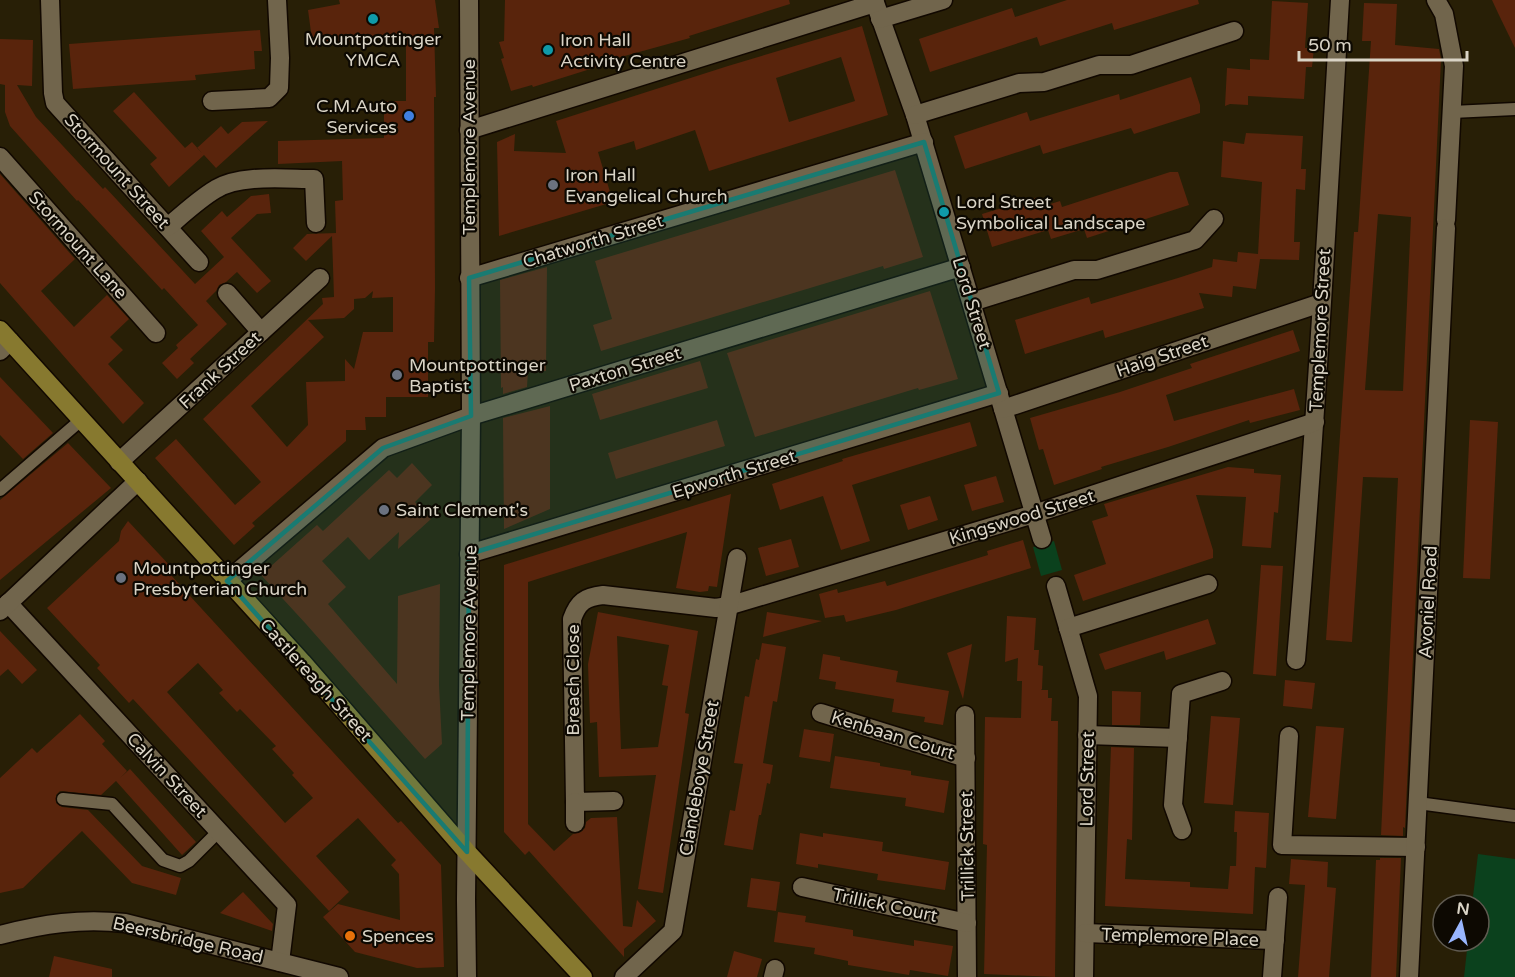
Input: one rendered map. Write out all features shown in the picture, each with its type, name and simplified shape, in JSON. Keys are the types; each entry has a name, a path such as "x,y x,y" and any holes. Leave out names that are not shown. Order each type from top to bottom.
{"main road":[{"name":"Castlereagh Street","path":"3,341 138,481 302,662 466,852 583,977"}],"street":[{"name":"Stormount Street","path":"50,0 55,103 199,262"},
{"path":"212,101 268,98 279,88 277,0"},
{"name":"Templemore Avenue","path":"467,977 466,852 471,416 469,0"},
{"path":"469,130 876,8 943,0"},
{"name":"Templemore Street","path":"1296,660 1315,422 1340,0"},
{"name":"Avoniel Road","path":"1409,977 1454,66 1444,14 1436,0"},
{"name":"Lord Street","path":"876,8 924,142 1042,539"},
{"path":"915,115 1019,83 1044,82 1100,65 1131,65 1234,31"},
{"name":"Chatworth Street","path":"469,278 924,142"},
{"name":"Stormount Lane","path":"0,157 156,333"},
{"path":"168,227 218,188 242,180 314,179 316,223"},
{"path":"972,302 1074,270 1097,270 1195,240 1214,219"},
{"name":"Paxton Street","path":"228,581 383,448 471,416 961,267"},
{"name":"Frank Street","path":"119,462 320,278"},
{"path":"227,293 261,332"},
{"name":"Haig Street","path":"1001,401 1321,303"},
{"name":"Epworth Street","path":"470,554 1001,401"},
{"name":"Kingswood Street","path":"728,606 1034,514 1315,422"},
{"path":"4,607 138,481"},
{"name":"Clandeboye Street","path":"624,977 673,932 737,558"},
{"path":"1068,628 1208,584"},
{"name":"Lord Street","path":"1056,586 1088,696 1084,977"},
{"name":"Breach Close","path":"575,823 572,619 576,608 582,600 591,596 603,595 716,608 728,606"},
{"name":"Calvin Street","path":"4,607 288,904 280,962"},
{"path":"1182,830 1173,805 1181,694 1222,681"},
{"name":"Kenbaan Court","path":"821,713 966,758"},
{"name":"Trillick Street","path":"965,716 967,977"},
{"path":"1087,735 1178,738"},
{"path":"1289,736 1282,845 1416,847"},
{"path":"575,802 614,801"},
{"name":"Trillick Court","path":"802,887 967,923"},
{"name":"Templemore Place","path":"1272,977 1278,897"},
{"name":"Beersbridge Road","path":"0,935 64,921 95,919 125,923 339,977"},
{"name":"Templemore Place","path":"1085,933 1275,940"}],"lane":[{"path":"1452,112 1515,109"},
{"path":"0,490 81,420"},
{"path":"63,800 112,804 163,860 180,866 189,861 219,831"},
{"path":"1418,803 1515,816"}],"highlighted area":[{"path":"924,142 999,393 469,554 467,852 227,581 383,448 471,416 469,278"}],"green space":[{"path":"1054,541 1062,570 1041,576 1033,547"},
{"path":"1478,854 1515,859 1515,977 1464,977 1467,953 1491,953 1491,893 1473,893"}],"building":[{"path":"339,0 435,0 439,28 434,28 435,288 434,342 428,342 428,397 386,397 386,417 365,417 366,430 346,430 346,441 252,523 255,526 234,545 155,458 176,439 235,505 261,482 203,419 323,304 322,298 334,297 332,236 306,261 293,248 307,234 336,233 335,201 343,200 342,161 278,164 278,141 384,138 384,101 406,101 406,33 313,47 308,10 340,4","holes":["373,291 372,298 393,297 393,332 363,332 354,369 345,359 345,381 306,382 308,425 287,447 251,406 324,337 308,320 344,318 354,309 354,299 365,298"]},
{"path":"505,0 789,0 790,4 689,36 690,38 599,63 600,66 533,87 532,85 511,91 501,59 504,58 499,42 504,41"},
{"path":"1067,0 1198,0 1199,4 1114,30 1112,23 1040,46 1037,37 930,72 919,39 1012,8 1015,17"},
{"path":"1492,0 1515,0 1515,48 1498,13"},
{"path":"1272,1 1308,3 1305,48 1314,48 1312,67 1306,67 1304,99 1248,96 1248,105 1225,106 1227,68 1250,70 1250,59 1269,60"},
{"path":"1364,3 1397,4 1395,45 1439,49 1441,59 1403,836 1381,835 1398,478 1363,477 1352,642 1326,640 1354,232 1358,232 1371,41 1362,41","holes":["1378,214 1411,217 1403,391 1365,390"]},
{"path":"862,26 888,115 709,171 695,130 636,150 634,141 598,152 613,202 499,236 497,142 515,134 514,151 566,153 556,121","holes":["841,57 855,101 789,122 776,78"]},
{"path":"260,30 262,51 254,51 255,69 195,75 196,80 73,89 69,44"},
{"path":"0,39 33,40 32,86 17,85 36,117 195,284 224,257 201,231 222,211 227,217 251,196 269,194 271,213 257,214 231,238 271,281 257,293 237,272 219,285 206,301 227,324 190,359 194,363 177,379 162,363 178,348 176,345 198,325 77,201 10,126 5,112 5,85 0,84"},
{"path":"1191,77 1200,105 1200,113 1134,134 1131,128 1043,154 1040,145 965,169 954,136 1027,112 1030,121 1119,94 1120,100"},
{"path":"134,92 185,148 192,142 197,148 221,126 228,134 242,122 268,121 216,168 204,155 169,187 150,164 157,158 113,111"},
{"path":"1246,133 1303,136 1301,169 1306,169 1305,190 1296,189 1294,242 1300,242 1299,260 1260,259 1256,289 1233,286 1232,297 1199,293 1204,308 1105,338 1103,330 1025,354 1015,320 1089,297 1091,304 1178,278 1212,267 1213,259 1237,262 1238,252 1258,254 1262,182 1221,177 1223,141 1244,144"},
{"path":"895,170 923,257 884,269 883,266 601,351 593,325 612,319 595,261"},
{"path":"1170,172 1178,172 1189,205 1087,238 1084,229 1051,239 1048,230 992,247 982,214 1038,197 1041,207 1060,201 1062,207"},
{"path":"0,174 75,259 41,291 74,327 107,295 129,319 110,337 123,350 108,364 144,403 123,424 0,283"},
{"path":"547,267 546,371 528,371 527,387 503,394 503,387 501,388 500,280"},
{"path":"930,291 958,379 919,390 918,388 755,437 727,353"},
{"path":"1293,330 1300,351 1166,395 1174,421 1294,389 1300,410 1250,423 1249,420 1101,467 1102,469 1054,485 1043,449 1039,450 1030,418 1192,368 1190,364"},
{"path":"700,361 708,388 600,420 592,394"},
{"path":"0,377 53,433 23,459 0,435"},
{"path":"550,406 550,509 504,529 503,418"},
{"path":"717,420 725,446 616,479 608,453"},
{"path":"1470,420 1498,422 1490,579 1463,578"},
{"path":"970,422 977,446 852,485 870,541 841,550 823,496 780,510 772,484 843,461 842,459"},
{"path":"68,443 111,488 0,580 0,500"},
{"path":"412,463 432,485 415,502 431,519 398,549 399,532 369,560 348,537 322,561 346,587 328,604 397,684 398,596 440,584 439,685 442,744 425,759 261,575 317,525 323,531 389,470 397,478"},
{"path":"1228,467 1254,469 1254,473 1281,475 1278,513 1274,512 1271,548 1242,546 1246,497 1196,495 1213,550 1213,558 1083,601 1074,575 1106,564 1092,521 1108,516 1104,504"},
{"path":"996,476 1004,502 972,511 964,485"},
{"path":"731,494 717,587 709,586 708,591 676,588 687,532 528,582 528,824 554,851 573,834 581,832 591,818 617,817 623,926 632,927 637,900 656,921 624,949 624,957 529,851 525,855 504,832 504,565"},
{"path":"930,496 938,520 908,530 900,505"},
{"path":"128,521 173,569 169,573 398,823 401,821 441,865 444,967 417,968 355,952 323,917 338,904 400,920 399,874 391,865 396,860 358,818 316,856 349,892 329,911 133,699 129,703 97,668 100,665 47,608 119,541 121,531","holes":["198,663 223,690 219,693 237,712 240,709 276,746 272,749 313,798 285,823 167,692"]},
{"path":"791,539 799,567 766,576 758,548"},
{"path":"1023,540 1031,568 896,610 846,622 844,615 825,618 819,594 837,589 838,593 885,581 887,586 988,555 987,551"},
{"path":"1261,565 1283,566 1276,676 1253,674"},
{"path":"598,612 698,631 685,713 689,714 663,893 638,889 656,775 599,777 597,722 590,723 588,664","holes":["617,636 669,645 662,685 668,686 658,747 621,749"]},
{"path":"767,612 822,621 763,637"},
{"path":"1007,616 1036,618 1034,650 1039,650 1038,665 1043,666 1041,690 1048,690 1048,698 1052,698 1051,721 1058,721 1055,977 984,974 987,845 983,844 985,717 1021,718 1022,681 1017,681 1018,658 1005,662"},
{"path":"1208,619 1216,644 1166,660 1164,651 1105,670 1099,654"},
{"path":"0,631 37,670 22,684 8,669 0,676"},
{"path":"762,643 786,647 777,702 773,701 763,763 773,765 770,784 767,783 753,850 724,845 730,810 735,811 743,764 734,763 745,696 749,697 756,659 759,660"},
{"path":"972,644 963,699 947,653"},
{"path":"823,654 840,657 840,660 898,671 896,682 949,691 943,725 924,722 925,717 892,712 894,699 835,689 836,682 819,679"},
{"path":"1285,680 1315,683 1312,709 1283,706"},
{"path":"1112,691 1141,692 1140,725 1112,725"},
{"path":"80,714 105,741 102,744 127,771 120,778 130,769 196,842 182,855 116,781 101,795 60,791 56,795 56,803 62,807 88,810 142,866 181,878 176,895 132,883 82,831 23,888 0,893 0,778 32,748 37,753"},
{"path":"1211,716 1240,718 1233,805 1204,803"},
{"path":"1316,726 1344,728 1336,819 1308,817"},
{"path":"804,729 834,734 830,762 799,757"},
{"path":"1111,747 1134,748 1132,840 1127,839 1125,879 1190,882 1190,887 1228,889 1230,866 1236,866 1235,811 1269,813 1266,868 1255,867 1253,914 1105,906"},
{"path":"835,756 880,763 880,766 911,771 911,775 949,781 944,813 905,806 906,798 830,788"},
{"path":"800,833 823,837 823,833 883,842 882,851 949,862 945,890 877,880 878,874 818,864 818,868 796,864"},
{"path":"1401,858 1396,977 1371,977 1376,860"},
{"path":"1291,859 1328,862 1327,887 1336,888 1329,977 1298,977 1305,885 1289,884"},
{"path":"751,878 780,882 776,911 747,907"},
{"path":"243,892 273,924 272,931 220,913"},
{"path":"778,912 806,916 805,922 853,930 853,936 914,946 914,940 953,946 948,976 910,970 909,975 848,965 848,961 814,954 815,948 774,942"},
{"path":"734,951 762,959 757,977 727,977"},
{"path":"54,956 112,969 112,977 49,977"}],"place":[{"name":"Mountpottinger YMCA","path":"373,19"},
{"name":"Iron Hall Activity Centre","path":"548,50"},
{"name":"C.M.Auto Services","path":"409,116"},
{"name":"Iron Hall Evangelical Church","path":"553,185"},
{"name":"Lord Street Symbolical Landscape","path":"944,212"},
{"name":"Mountpottinger Baptist","path":"397,375"},
{"name":"Saint Clement's","path":"384,510"},
{"name":"Mountpottinger Presbyterian Church","path":"121,578"},
{"name":"Spences","path":"350,936"}]}
